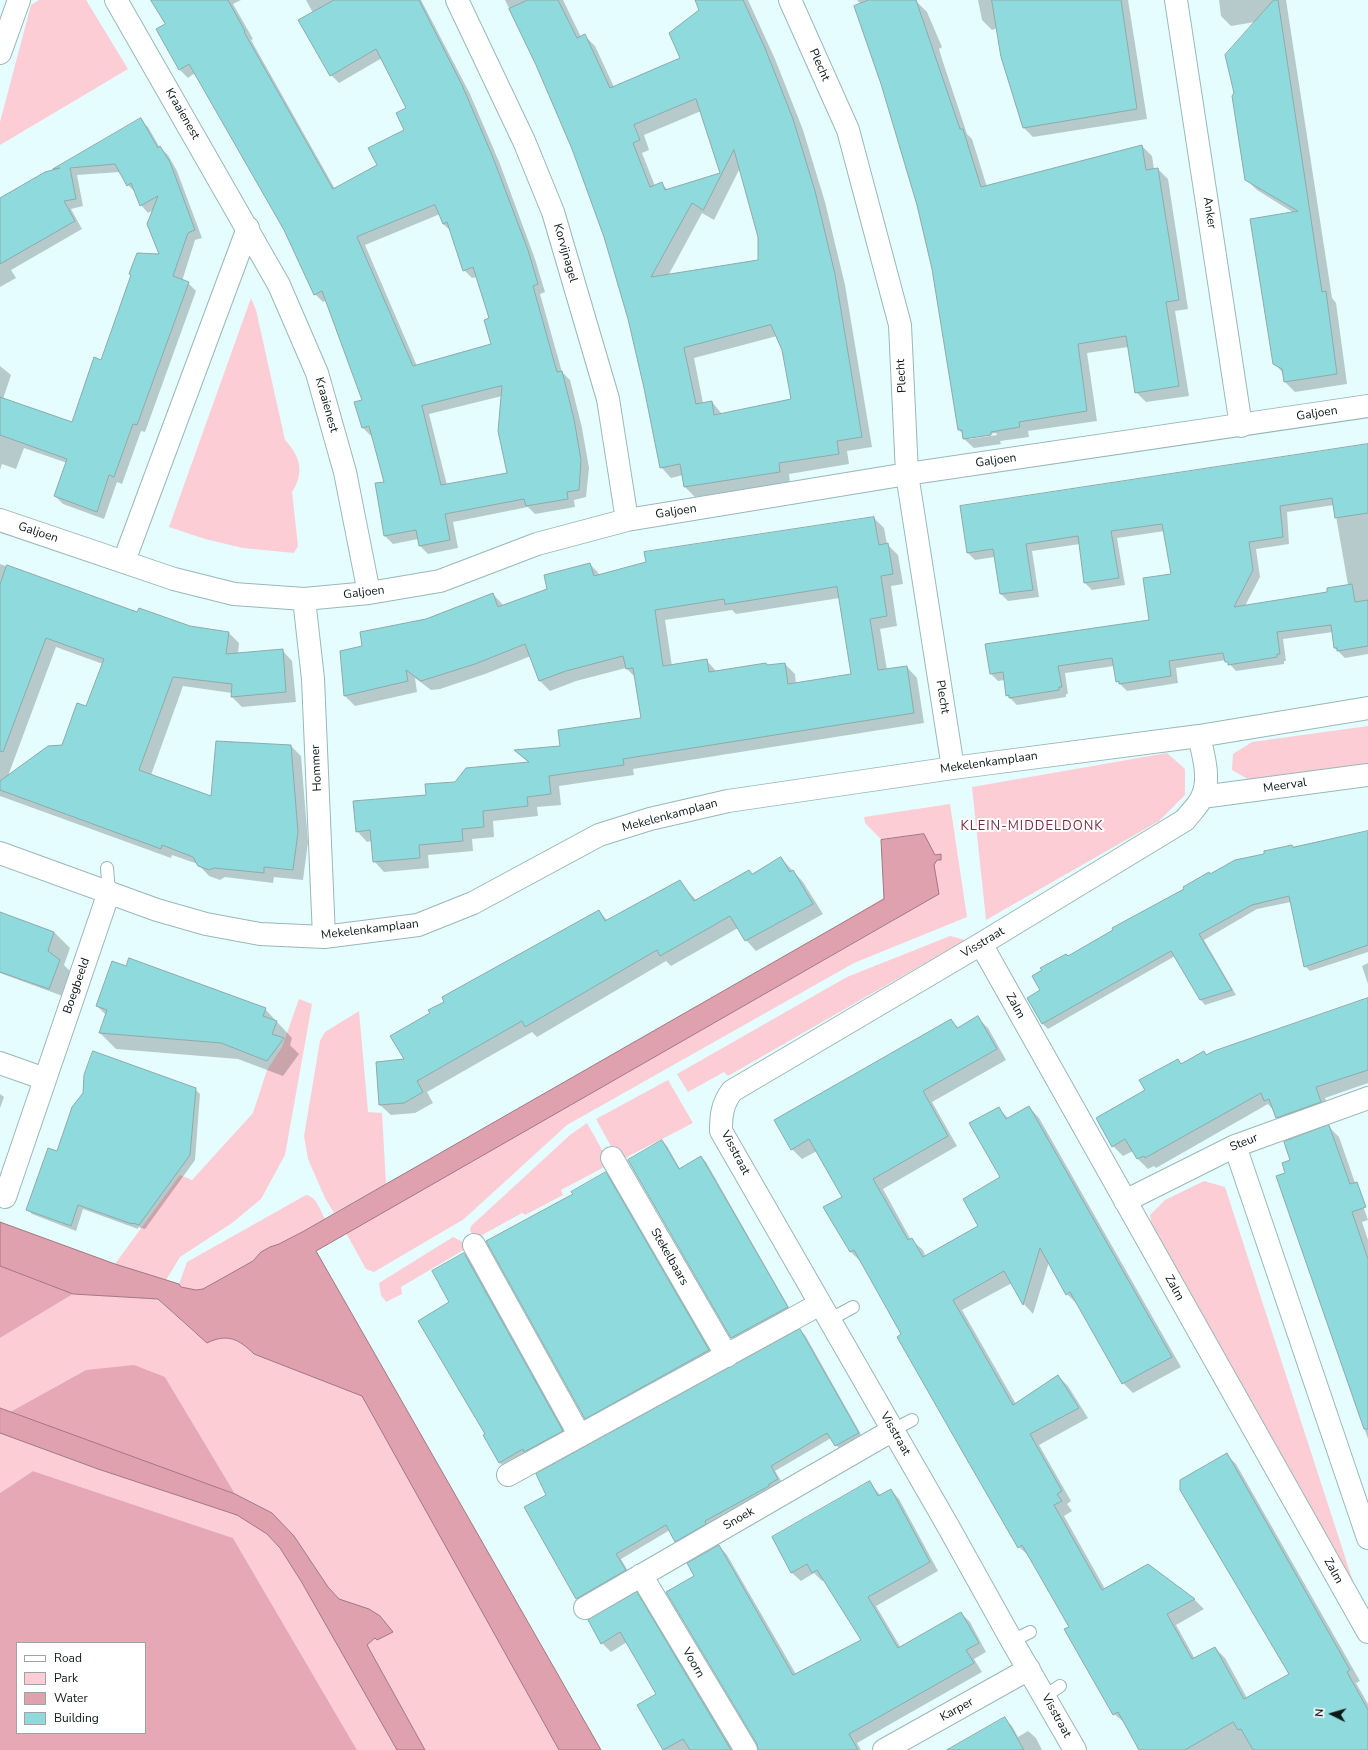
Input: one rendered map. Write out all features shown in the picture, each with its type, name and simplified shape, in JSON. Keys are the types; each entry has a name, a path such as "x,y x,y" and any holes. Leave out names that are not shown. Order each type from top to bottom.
{"street":[{"path":"0,53 18,0"},
{"name":"Kraaienest","path":"116,0 248,228 279,285 317,373 345,472 369,593"},
{"name":"Korvijnagel","path":"457,0 524,141 552,212 608,399 627,520"},
{"name":"Plecht","path":"790,0 848,130 900,325 907,474 953,768"},
{"name":"Anker","path":"1176,0 1241,426"},
{"path":"124,561 248,228"},
{"name":"Galjoen","path":"0,520 174,579 234,594 304,599 369,593 440,581 537,544 627,520 907,474 1241,426 1368,406"},
{"name":"Hommer","path":"304,599 313,679 324,937"},
{"name":"Mekelenkamplaan","path":"0,853 109,892 206,924 260,934 324,937 418,925 474,903 599,835 650,819 728,801 953,768 1199,736 1368,708"},
{"name":"Visstraat","path":"1075,1750 1052,1691 1029,1669 1021,1637 902,1425 825,1312 721,1131 720,1115 726,1099 732,1091 981,944 1185,820 1202,797 1205,786 1206,763 1199,736"},
{"name":"Meerval","path":"1202,797 1368,775"},
{"name":"Boegbeeld","path":"5,1197 109,892"},
{"name":"Zalm","path":"981,944 1368,1632"},
{"path":"0,1063 45,1079"},
{"name":"Steur","path":"1125,1201 1235,1146 1368,1098"},
{"path":"1235,1146 1368,1538"},
{"name":"Stekelbaars","path":"612,1158 727,1356"},
{"path":"474,1245 580,1436"},
{"path":"508,1475 727,1356 825,1312"},
{"name":"Snoek","path":"586,1608 902,1425"},
{"name":"Voorn","path":"641,1576 746,1750"},
{"name":"Karper","path":"884,1750 1029,1669"}],"lane":[{"path":"107,868 109,892"},
{"path":"825,1312 854,1307"}],"green space":[{"path":"39,0 86,0 128,69 0,145 0,122 31,5"},
{"path":"251,298 256,310 285,440 294,452 299,464 298,478 292,492 298,546 294,553 243,548 205,539 169,527"},
{"path":"1368,726 1368,765 1251,781 1232,770 1233,754 1252,742"},
{"path":"1167,753 1185,769 1185,795 1159,821 986,920 972,787"},
{"path":"950,804 967,917 854,963 567,1125 464,1219 374,1272 366,1269 346,1233 898,918 884,899 838,925 918,877 865,823 864,817"},
{"path":"950,936 965,940 728,1076 724,1072 688,1092 677,1074 847,977"},
{"path":"299,999 312,1004 285,1155 261,1199 232,1223 180,1257 166,1280 115,1264 180,1175 192,1180 253,1113 267,1070 282,1047"},
{"path":"359,1011 368,1112 382,1113 386,1184 334,1213 325,1198 308,1159 304,1136 320,1041 325,1032"},
{"path":"668,1080 693,1123 619,1161 596,1119"},
{"path":"587,1123 610,1164 561,1190 563,1195 525,1215 522,1213 475,1239 470,1231 471,1226 570,1135"},
{"path":"1204,1181 1225,1187 1358,1597 1153,1235 1150,1215 1165,1200"},
{"path":"306,1195 310,1196 316,1201 325,1219 261,1252 253,1261 203,1289 196,1290 181,1287 179,1284 187,1262"},
{"path":"453,1237 461,1241 467,1248 401,1287 402,1294 386,1302 381,1295 379,1283"},
{"path":"73,1294 158,1299 195,1333 215,1339 226,1337 244,1344 254,1354 362,1395 559,1750 425,1750 367,1645 376,1638 377,1640 392,1632 380,1616 339,1599 328,1587 294,1536 272,1513 235,1494 165,1377 86,1370 10,1412 0,1408 0,1338"},
{"path":"0,1433 98,1469 237,1515 267,1534 280,1548 301,1581 397,1750 357,1750 233,1538 33,1471 0,1493"}],"shaded area":[{"path":"0,1266 73,1294 0,1338"},
{"path":"134,1365 165,1377 235,1494 10,1412 86,1370"},
{"path":"33,1471 233,1538 357,1750 0,1750 0,1493"}],"water":[{"path":"924,834 935,855 941,854 941,860 937,860 934,865 939,894 316,1251 601,1750 559,1750 362,1396 254,1354 238,1341 221,1338 207,1343 158,1299 73,1294 0,1266 0,1222 115,1264 179,1284 181,1287 196,1290 203,1289 253,1261 261,1252 304,1231 884,899 881,840"},
{"path":"0,1408 235,1494 272,1513 294,1536 328,1587 339,1599 369,1609 380,1616 393,1632 377,1640 375,1638 367,1645 425,1750 397,1750 301,1581 280,1548 267,1534 237,1515 98,1469 0,1433"}],"building":[{"path":"151,0 228,0 245,31 244,32 333,189 377,165 368,148 404,130 396,113 406,108 376,49 330,76 298,20 334,0 419,0 462,85 492,155 528,250 538,284 533,286 557,372 562,371 574,419 581,460 579,490 567,492 568,499 526,506 524,499 445,514 450,540 419,546 416,530 384,536 375,483 384,482 369,426 362,428 354,402 362,400 322,291 314,295 284,230 189,64 179,70 156,29 165,24","holes":["435,205 443,224 447,222 463,271 473,267 489,318 484,320 491,344 413,366 357,237","502,386 498,431 507,473 441,485 422,406"]},
{"path":"528,0 558,0 577,38 585,34 610,88 680,58 669,33 699,10 695,0 743,0 765,48 793,119 815,191 835,274 862,437 837,441 839,454 779,463 780,472 684,487 680,464 660,468 628,319 604,237 572,149 536,65 509,9","holes":["696,99 720,173 665,190 662,182 650,187 633,143 640,140 634,125","734,150 758,237 758,260 651,277 692,203 703,210","771,325 782,350 791,399 714,415 712,401 696,404 684,348"]},
{"path":"869,0 916,0 960,129 963,129 981,187 1142,145 1146,170 1158,168 1179,300 1166,302 1179,386 1135,393 1126,336 1078,344 1087,411 1019,422 1020,427 991,432 991,435 963,439 962,430 958,430 932,269 917,205 881,84 854,6"},
{"path":"992,0 1121,0 1137,109 1023,128 1001,57"},
{"path":"1274,0 1278,0 1322,292 1326,291 1337,374 1284,382 1282,369 1273,364 1250,219 1298,211 1245,180 1232,96 1234,93 1225,55"},
{"path":"141,118 158,148 160,146 170,162 195,230 188,233 173,276 189,282 137,425 133,424 114,477 109,475 97,512 54,496 67,459 0,435 0,397 72,422 94,357 101,360 131,275 129,274 137,253 159,254 147,224 158,196 140,206 131,183 127,186 115,164 70,168 76,199 64,201 75,221 0,264 0,198 45,172 60,168 53,169"},
{"path":"1368,444 1368,513 1335,518 1332,498 1280,506 1283,537 1249,542 1253,570 1234,607 1327,592 1327,588 1352,584 1355,602 1368,600 1368,646 1337,651 1337,648 1334,648 1331,625 1277,632 1280,654 1277,654 1277,657 1228,665 1228,662 1225,662 1223,653 1169,661 1171,676 1119,684 1119,681 1116,682 1112,658 1058,666 1062,687 1059,687 1059,690 1009,698 1009,695 1006,696 1003,672 990,674 985,644 1149,620 1143,578 1171,574 1162,524 1111,531 1119,578 1084,583 1078,536 1026,544 1033,590 1000,594 993,549 967,553 960,506"},
{"path":"874,517 879,545 888,543 893,574 881,576 887,616 870,619 878,670 907,666 914,713 623,759 624,765 549,776 551,794 527,797 528,806 483,811 484,827 462,829 463,841 419,845 420,858 373,862 370,830 356,832 353,801 426,795 425,784 455,782 466,768 529,762 514,750 560,746 558,730 641,718 633,668 626,669 623,656 566,671 539,681 525,644 475,664 421,681 406,670 408,681 344,696 340,651 362,646 360,632 426,619 493,593 498,607 547,589 544,575 590,563 594,576 646,562 644,552","holes":["837,587 851,674 788,684 785,663 767,665 766,663 709,672 707,659 663,666 655,610 724,599 725,604"]},
{"path":"7,565 137,612 139,608 190,626 229,632 226,654 283,649 286,692 231,697 232,684 173,677 139,770 211,796 216,741 291,745 298,832 293,870 264,867 264,873 214,868 209,870 198,866 193,857 162,845 161,849 0,790 0,781 48,746 62,745 77,703 86,706 104,659 46,638 3,752 0,751 0,585"},
{"path":"1368,831 1368,945 1304,967 1289,896 1252,905 1199,934 1232,990 1200,1000 1171,951 1042,1024 1027,998 1040,990 1032,976 1042,970 1040,968 1066,954 1068,956 1113,930 1112,928 1184,889 1183,887 1209,872 1210,874 1235,860 1264,854 1264,851 1292,845 1293,847"},
{"path":"781,857 790,872 793,870 813,904 745,941 730,916 660,956 657,950 525,1027 522,1021 417,1081 423,1092 404,1103 379,1105 376,1062 404,1059 390,1036 430,1013 428,1010 444,1002 442,997 599,910 605,921 680,880 694,901 749,870 752,874"},
{"path":"0,912 54,932 48,951 60,960 49,989 0,972"},
{"path":"129,958 266,1008 263,1016 277,1021 272,1034 284,1038 267,1061 221,1043 99,1033 107,1010 96,1006 112,961 126,966"},
{"path":"1368,998 1368,1070 1316,1087 1321,1102 1276,1118 1269,1099 1264,1101 1261,1093 1145,1158 1144,1156 1137,1159 1125,1139 1112,1147 1096,1118 1145,1090 1139,1080 1178,1059 1181,1064 1204,1051 1206,1055"},
{"path":"978,1016 997,1049 923,1091 948,1136 873,1179 908,1240 912,1238 923,1257 978,1226 963,1199 1000,1177 969,1123 999,1107 1006,1119 1029,1106 1172,1357 1122,1384 1070,1292 1066,1295 1040,1248 1023,1305 1004,1271 953,1300 1013,1405 1058,1375 1079,1408 1030,1434 1062,1491 1057,1494 1062,1501 1054,1505 1102,1590 1148,1564 1195,1599 1167,1614 1192,1659 1215,1647 1244,1699 1289,1674 1180,1490 1180,1480 1227,1453 1350,1670 1347,1672 1368,1710 1368,1750 1253,1750 1241,1729 1238,1730 1233,1722 1185,1750 1139,1750 1118,1712 1113,1715 1064,1629 1069,1627 1022,1545 1018,1548 897,1337 901,1334 854,1250 850,1252 823,1207 842,1197 809,1139 791,1150 774,1120 951,1019 957,1028"},
{"path":"93,1051 196,1088 190,1155 139,1225 132,1224 78,1205 71,1226 26,1210 48,1148 57,1151 72,1107 83,1093 84,1075"},
{"path":"1329,1125 1350,1184 1357,1182 1366,1207 1352,1212 1368,1259 1368,1429 1364,1429 1276,1176 1285,1173 1282,1163 1290,1160 1284,1142"},
{"path":"662,1140 679,1169 701,1156 788,1307 731,1338 628,1160"},
{"path":"606,1172 709,1350 585,1419 486,1241 573,1194 571,1192"},
{"path":"464,1253 563,1431 524,1452 523,1449 499,1463 483,1435 485,1434 418,1321 449,1302 432,1271"},
{"path":"800,1329 859,1433 835,1446 827,1433 771,1466 778,1479 769,1484 769,1486 705,1521 706,1524 675,1542 666,1525 616,1554 626,1570 576,1599 524,1507 546,1495 536,1474"},
{"path":"870,1481 878,1496 891,1489 930,1562 868,1597 898,1648 961,1612 979,1643 966,1650 974,1663 849,1734 858,1750 758,1750 757,1744 666,1592 694,1576 687,1563 719,1545 793,1675 861,1640 817,1570 812,1573 807,1564 791,1573 772,1537"},
{"path":"637,1592 731,1750 690,1750 683,1739 663,1750 637,1705 656,1694 620,1632 601,1644 588,1620"},
{"path":"1005,1717 1024,1750 947,1750"}],"district":[{"name":"KLEIN-MIDDELDONK","path":"1032,827"}]}
